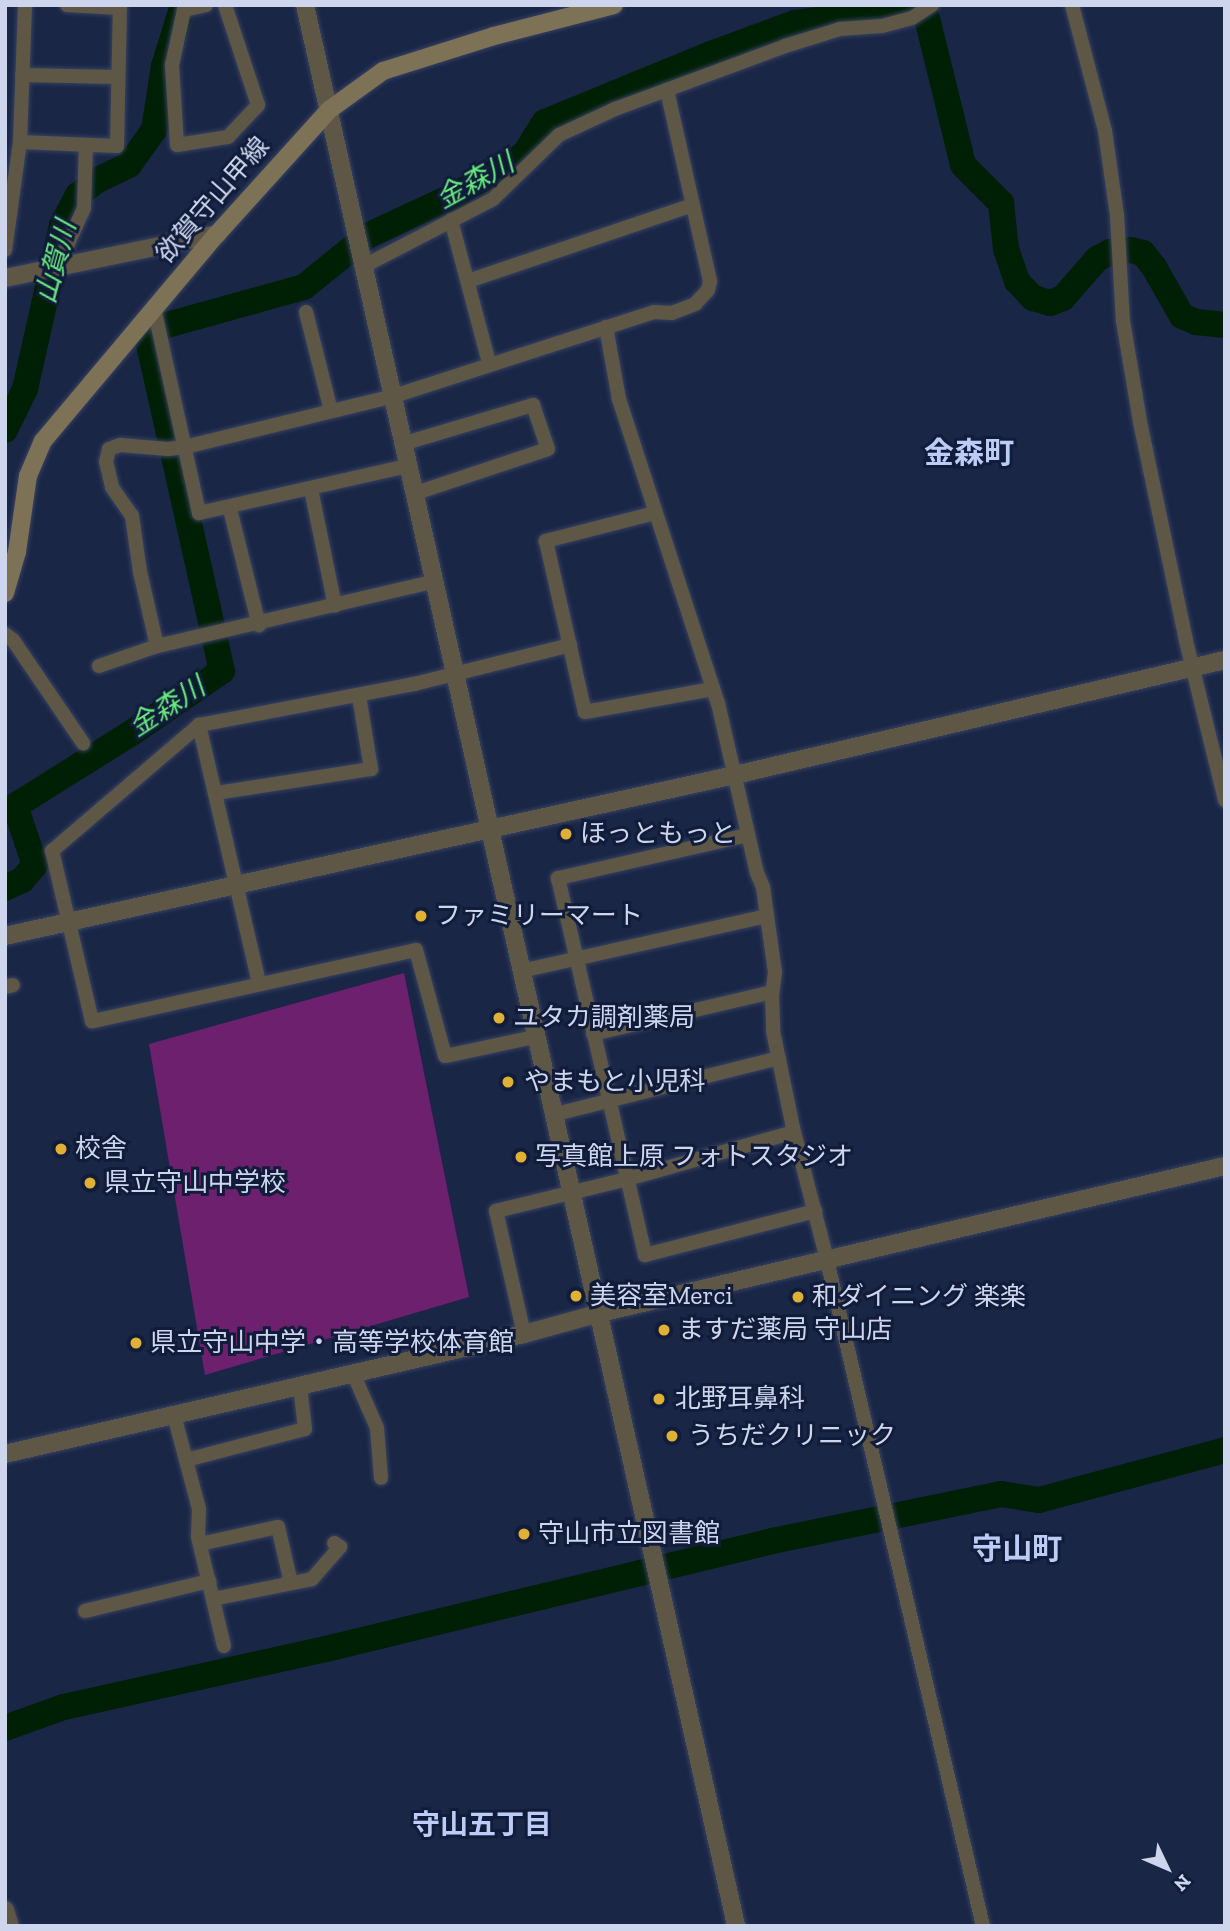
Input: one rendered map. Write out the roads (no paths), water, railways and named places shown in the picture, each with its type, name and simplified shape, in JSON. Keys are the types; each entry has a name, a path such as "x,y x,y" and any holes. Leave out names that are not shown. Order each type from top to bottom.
{"main road":[{"name":"欲賀守山甲線","path":"5,593 17,552 28,476 39,449 59,420 217,234 329,110 383,71 494,36 614,5"}],"street":[{"path":"5,250 20,142 25,5"},
{"path":"20,142 117,146 120,8 67,5"},
{"path":"206,5 184,10 172,65 177,145 228,137 258,105 225,5"},
{"path":"305,5 394,396 402,444 534,1037 600,1313 736,1926"},
{"path":"363,266 493,199 559,135 615,108 730,65 841,29 882,26 912,18 932,5"},
{"path":"1072,5 1105,131 1117,215 1123,321 1136,397 1192,667 1225,800"},
{"path":"22,75 117,77"},
{"path":"157,646 140,572 132,516 112,487 106,462 109,449 120,445 167,449 185,447 394,396 489,363 654,312 686,309 708,290 710,281 667,90"},
{"path":"57,268 85,208 86,146"},
{"path":"467,281 693,205"},
{"path":"451,220 489,363"},
{"path":"5,278 217,234"},
{"path":"154,308 199,513 230,509 408,466"},
{"path":"306,312 331,411"},
{"path":"606,327 619,399 713,689 763,887 775,972 772,992 773,1031 794,1132 827,1260 983,1926"},
{"path":"402,444 533,405 548,449 413,494"},
{"path":"311,489 335,606"},
{"path":"230,509 259,625"},
{"path":"655,513 546,541 586,712 713,689"},
{"path":"99,666 157,646 259,625 433,582"},
{"path":"5,634 13,640 83,743"},
{"path":"534,1037 445,1056 416,950 92,1021 52,851 200,725 359,696 570,645"},
{"path":"5,936 489,827 735,775 1225,660"},
{"path":"216,793 370,769 359,696"},
{"path":"200,725 259,983"},
{"path":"748,835 558,878 645,1255 815,1211"},
{"path":"521,971 577,961 767,916"},
{"path":"593,1034 772,992"},
{"path":"552,1115 779,1058"},
{"path":"524,1334 496,1211 627,1179 794,1132"},
{"path":"5,1454 524,1334 600,1313 1225,1166"},
{"path":"353,1374 377,1428 381,1478"},
{"path":"186,1460 305,1429 300,1385"},
{"path":"174,1415 199,1509 200,1544 224,1646"},
{"path":"200,1544 278,1527 291,1583"},
{"path":"213,1599 312,1579 340,1547 334,1543"},
{"path":"85,1611 209,1581"},
{"path":"5,1910 10,1926"}],"waterway":[{"name":"山賀川","path":"5,430 25,389 62,225 78,195 96,181 129,165 154,130 164,66 183,5"},
{"name":"金森川","path":"5,888 22,880 35,865 15,806 133,732 222,671 147,336 167,325 304,287 367,236 457,194 524,155 545,122 711,54 795,23 914,8 927,18 963,165 1001,203 1006,249 1017,281 1033,298 1050,303 1063,298 1097,259 1110,252 1131,250 1143,253 1154,267 1182,316 1196,322 1225,325"},
{"path":"5,1728 64,1707 326,1649 772,1541 1001,1494 1039,1500 1225,1450"}],"place":[{"name":"ほっともっと","path":"566,834"},
{"name":"ファミリーマート","path":"421,916"},
{"name":"ユタカ調剤薬局","path":"499,1018"},
{"name":"やまもと小児科","path":"508,1082"},
{"name":"校舎","path":"61,1149"},
{"name":"写真館上原 フォトスタジオ","path":"521,1157"},
{"name":"県立守山中学校","path":"90,1183"},
{"name":"美容室Merci","path":"576,1296"},
{"name":"和ダイニング 楽楽","path":"798,1297"},
{"name":"ますだ薬局 守山店","path":"664,1330"},
{"name":"県立守山中学・高等学校体育館","path":"136,1343"},
{"name":"北野耳鼻科","path":"659,1399"},
{"name":"うちだクリニック","path":"672,1436"},
{"name":"守山市立図書館","path":"524,1534"}],"district":[{"name":"金森町","path":"969,453"},
{"name":"守山町","path":"1017,1549"},
{"name":"守山五丁目","path":"482,1825"}]}
